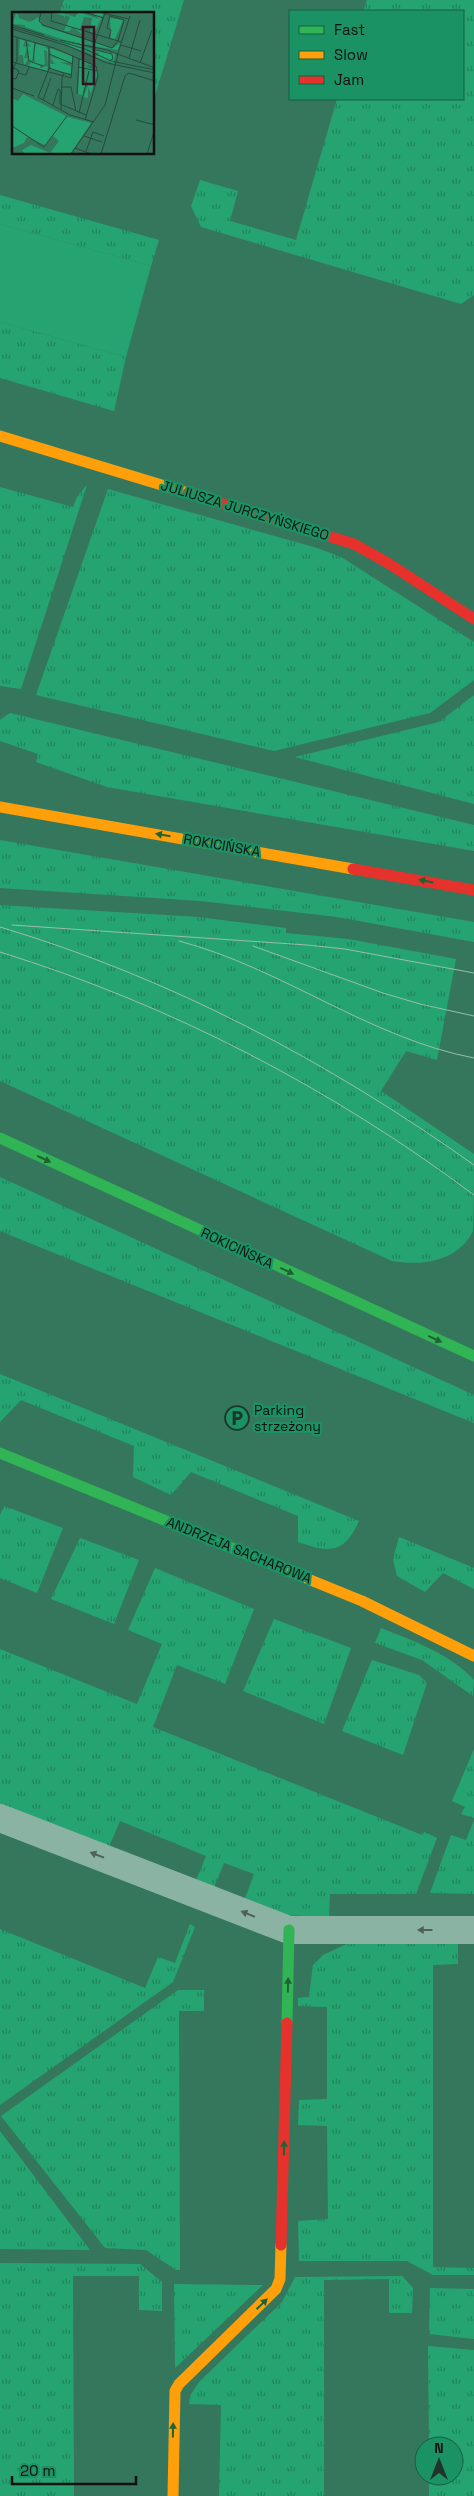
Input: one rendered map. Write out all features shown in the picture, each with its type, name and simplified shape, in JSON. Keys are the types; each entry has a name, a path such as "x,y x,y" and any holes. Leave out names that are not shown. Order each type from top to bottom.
{"street":[{"name":"JULIUSZA JURCZYŃSKIEGO","path":"0,436 354,544 474,619"},
{"name":"ROKICIŃSKA","path":"0,807 474,890"},
{"name":"ROKICIŃSKA","path":"0,1138 474,1356"},
{"name":"ANDRZEJA SACHAROWA","path":"0,1453 362,1601 474,1656"},
{"path":"0,1818 288,1930 474,1930"},
{"path":"173,2496 175,2391 179,2384 268,2298 276,2289 280,2279 288,1930"}],"green space":[{"path":"64,0 184,0 155,96 155,12 60,12"},
{"path":"367,0 474,0 474,295 461,304 201,227 191,206 200,180 238,191 230,221 296,240 337,100 464,100 464,10 363,10"},
{"path":"0,195 159,240 151,266 0,224"},
{"path":"0,224 151,266 126,357 0,322"},
{"path":"0,322 126,357 114,411 0,378"},
{"path":"87,485 21,689 0,686 0,487 73,507 78,495"},
{"path":"108,489 317,548 341,557 474,642 474,680 430,713 274,751 36,695"},
{"path":"474,695 474,804 295,757 439,722"},
{"path":"10,713 474,825 474,851 107,787 36,762 38,754 0,741 0,720"},
{"path":"0,840 474,922 474,942 337,917 201,901 0,888"},
{"path":"0,905 198,917 286,928 286,933 348,939 456,959 437,1060 406,1051 381,1091 474,1154 473,1231 466,1241 458,1249 438,1260 415,1263 392,1261 0,1081"},
{"path":"0,1177 474,1395 474,1423 0,1231"},
{"path":"0,1374 359,1521 348,1540 342,1545 335,1548 319,1548 298,1542 298,1516 191,1472 171,1495 133,1477 134,1446 21,1400 0,1422"},
{"path":"4,1506 63,1528 37,1593 0,1578 0,1515"},
{"path":"399,1537 474,1568 474,1589 443,1573 425,1592 397,1576 393,1559"},
{"path":"80,1538 139,1560 114,1624 51,1599"},
{"path":"155,1568 254,1609 225,1684 177,1665 153,1727 422,1835 423,1831 437,1838 416,1894 330,1894 329,1917 280,1915 244,1901 254,1874 224,1863 213,1890 195,1883 206,1856 120,1821 108,1849 0,1807 0,1649 137,1704 162,1644 128,1630"},
{"path":"274,1619 351,1648 324,1724 243,1691"},
{"path":"381,1628 431,1649 454,1663 474,1680 473,1696 422,1660 375,1643"},
{"path":"372,1660 419,1675 427,1683 403,1755 342,1731"},
{"path":"474,1749 474,1818 461,1814 465,1807 452,1801"},
{"path":"474,1820 474,1894 430,1893 451,1835 466,1840"},
{"path":"190,1924 195,1927 173,1982 0,2105 0,1929 145,1988 158,1957 175,1963"},
{"path":"351,1942 458,1942 458,1964 433,1965 433,2267 474,2268 474,2275 433,2275 407,2261 299,2261 298,2221 328,2219 327,2126 298,2125 299,2100 327,2099 327,2007 298,2006 298,1998 309,1997 313,1965 323,1955"},
{"path":"178,1990 204,1990 204,2011 179,2011 180,2270 176,2270 146,2250 105,2248 1,2116"},
{"path":"0,2131 90,2250 0,2249"},
{"path":"0,2263 140,2264 162,2282 162,2311 139,2310 139,2276 73,2276 74,2496 0,2496"},
{"path":"402,2276 413,2288 412,2313 389,2313 389,2279 324,2280 324,2496 219,2496 221,2405 189,2404 191,2394 199,2382 282,2302 295,2277"},
{"path":"174,2284 263,2285 175,2368"},
{"path":"430,2288 474,2289 474,2339 429,2334"},
{"path":"428,2346 474,2350 474,2496 429,2496 429,2486 464,2486 464,2436 429,2436"}],"tram line":[{"path":"12,925 307,945 345,949 474,973"},
{"path":"0,927 126,971 247,1026 363,1092 419,1127 474,1165"},
{"path":"179,941 217,953 254,968 398,1035 435,1048 474,1058"},
{"path":"253,946 383,993 420,1004 474,1016"},
{"path":"0,952 64,973 126,997 248,1053 364,1119 474,1195"}],"traffic: fast":[{"path":"0,1138 474,1356"},
{"path":"0,1453 286,1570"},
{"path":"287,2023 289,1930"}],"traffic: slow":[{"path":"0,436 188,493"},
{"path":"0,807 353,869"},
{"path":"286,1570 362,1601 474,1656"},
{"path":"173,2496 175,2391 179,2384 276,2289 280,2279 281,2245"}],"traffic: jam":[{"path":"188,493 354,544 388,563 474,619"},
{"path":"353,869 474,890"},
{"path":"281,2245 287,2023"}],"place":[{"name":"Parking strzeżony","path":"237,1418"}]}
